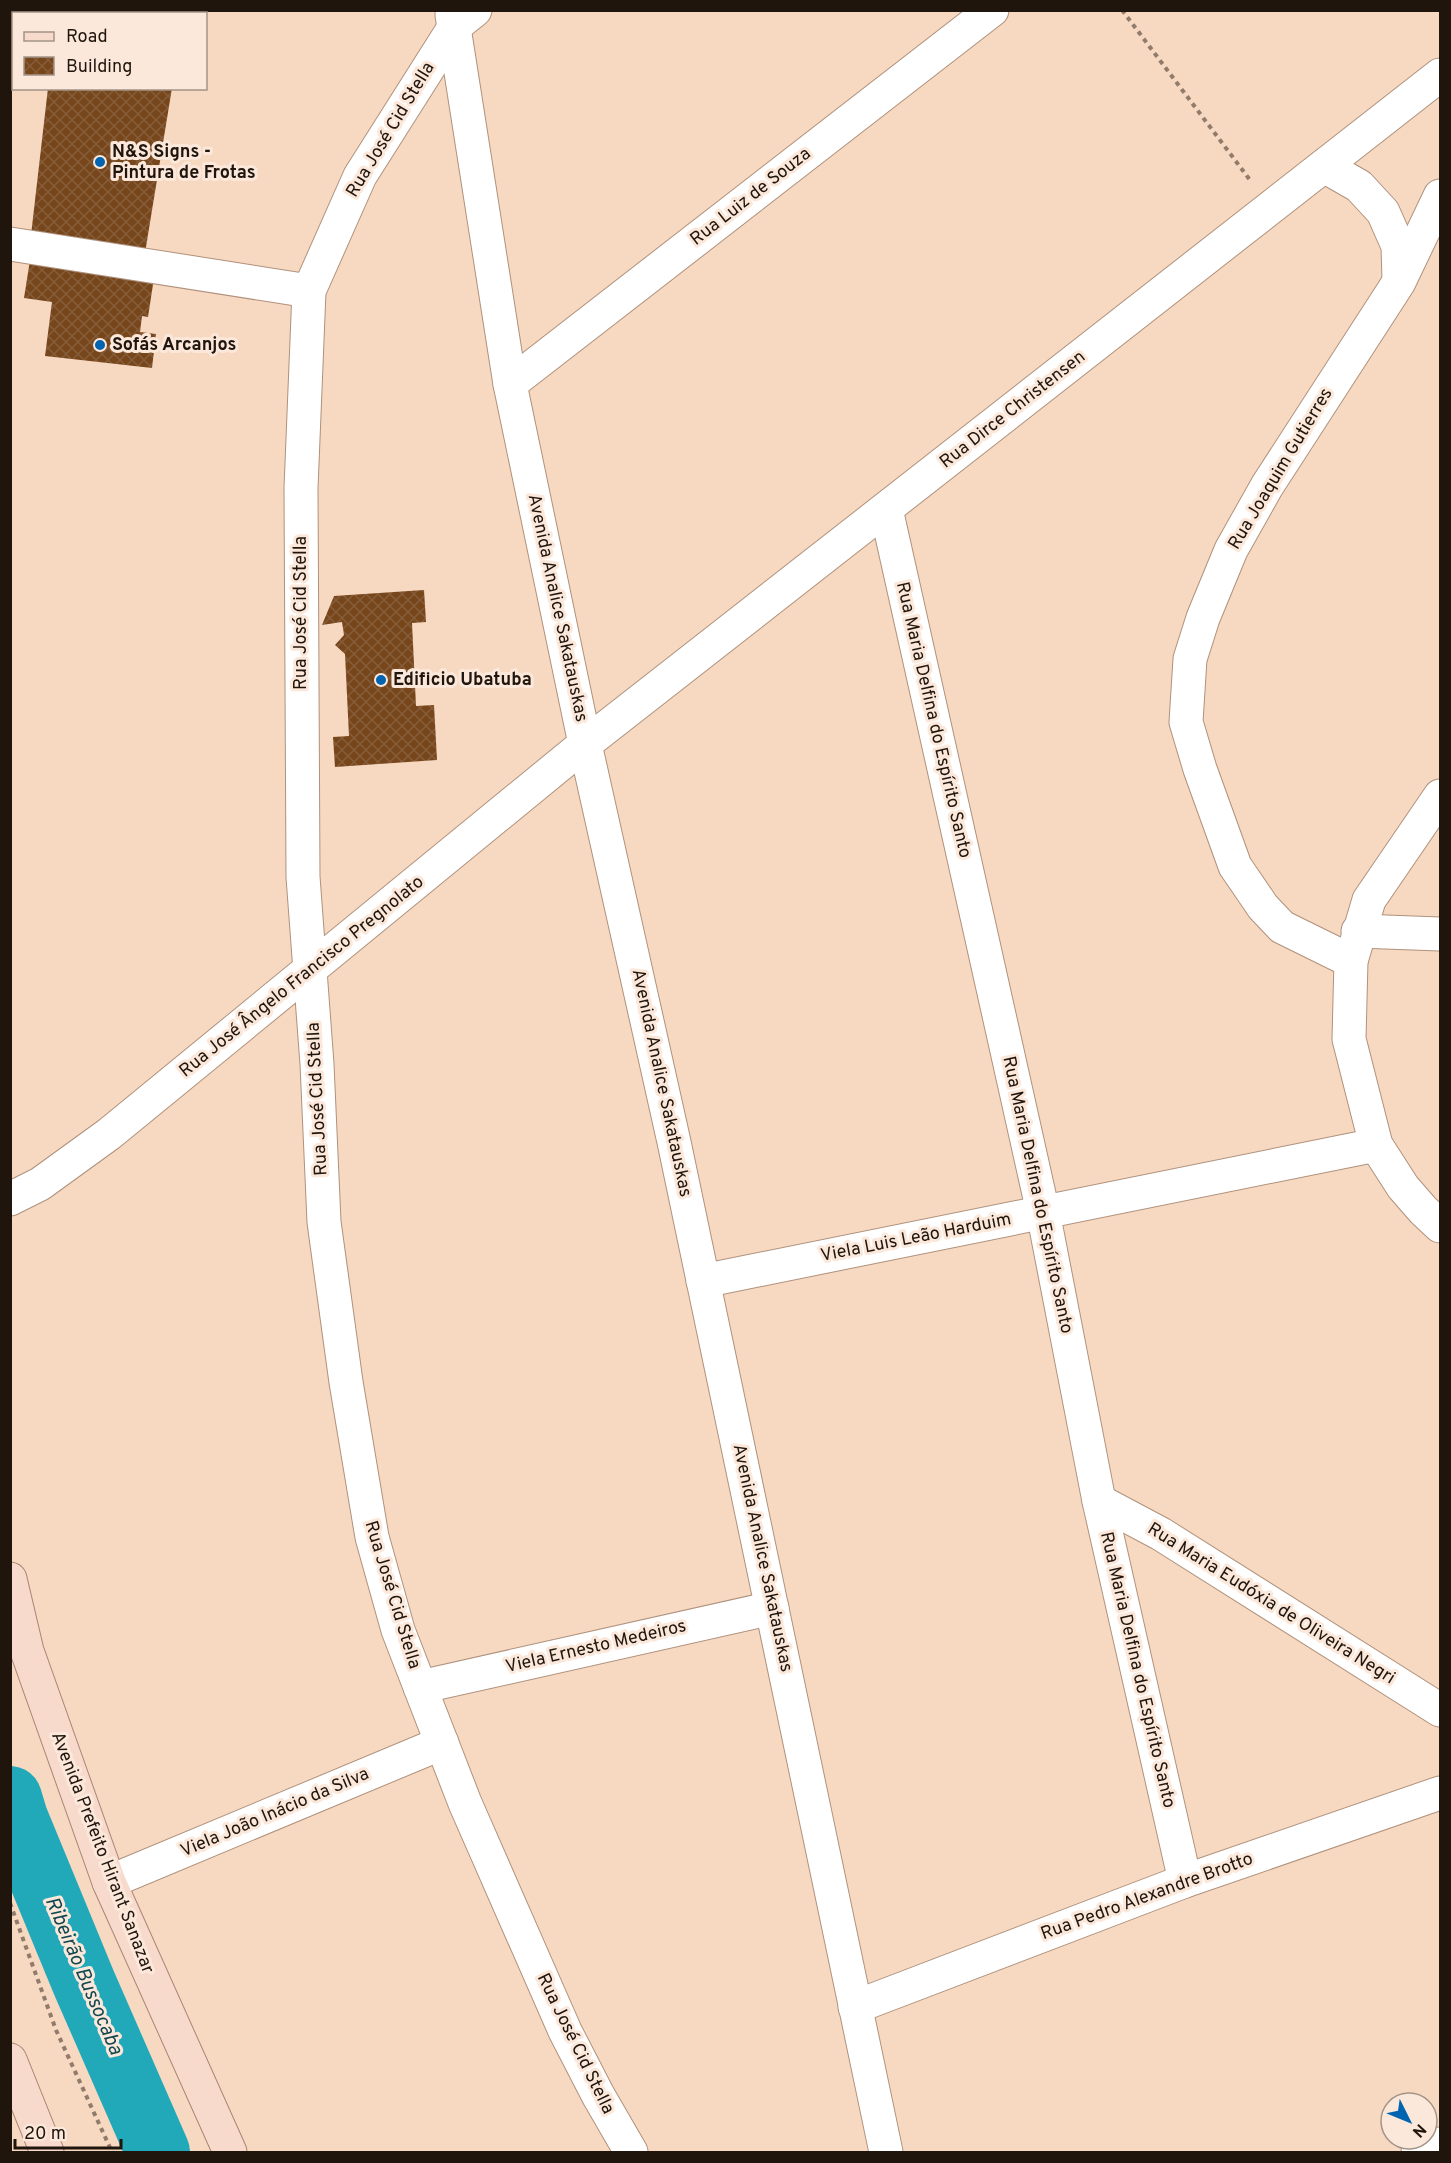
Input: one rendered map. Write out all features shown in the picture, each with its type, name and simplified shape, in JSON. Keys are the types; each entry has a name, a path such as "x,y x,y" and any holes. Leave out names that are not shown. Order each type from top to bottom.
{"main road":[{"path":"10,26 12,10"},
{"name":"Avenida Prefeito Hirant Sanazar","path":"10,1579 27,1651 109,1882 156,1992 230,2152"},
{"path":"10,2060 47,2152"}],"street":[{"name":"Rua Luiz de Souza","path":"510,384 992,10"},
{"name":"Avenida Analice Sakatauskas","path":"460,16 510,384 585,744 677,1153 886,2152"},
{"name":"Rua José Cid Stella","path":"460,16 360,176 309,291 301,488 303,878 317,1064 324,1222 346,1382 372,1537 398,1630 465,1803 565,2031 631,2152"},
{"name":"Rua Dirce Christensen","path":"585,744 1440,75"},
{"path":"1324,166 1359,186 1383,212 1398,246 1399,282"},
{"name":"Rua Joaquim Gutierres","path":"1355,946 1282,927 1263,906 1235,866 1200,769 1186,722 1190,660 1203,618 1231,550 1267,486 1399,282 1440,196"},
{"path":"10,244 309,291"},
{"name":"Rua Maria Delfina do Espírito Santo","path":"886,509 1043,1212 1099,1501 1185,1881"},
{"name":"Rua José Ângelo Francisco Pregnolato","path":"10,1198 40,1184 68,1166 309,972 585,744"},
{"path":"1440,796 1369,900 1355,946 1349,1039 1376,1144 1403,1187 1440,1226"},
{"path":"1355,946 1440,934"},
{"name":"Viela Luis Leão Harduim","path":"703,1281 1376,1144"},
{"name":"Rua Maria Eudóxia de Oliveira Negri","path":"1099,1501 1161,1534 1440,1710"},
{"name":"Viela Ernesto Medeiros","path":"420,1687 772,1608"},
{"name":"Viela João Inácio da Silva","path":"109,1882 442,1743"},
{"name":"Rua Pedro Alexandre Brotto","path":"855,2007 1185,1881 1440,1793"},
{"path":"1418,2152 1440,2144"}],"path":[{"path":"1122,10 1272,208"},
{"path":"10,1903 57,2031 112,2152"}],"building":[{"path":"57,10 133,10 152,12 56,12"},
{"name":"N&S Signs - Pintura de Frotas","path":"48,90 172,90 145,253 31,235"},
{"path":"30,260 154,278 148,317 142,316 140,332 156,334 152,368 45,356 52,302 24,298"},
{"name":"Edificio Ubatuba","path":"424,590 426,622 412,623 416,706 434,705 437,760 335,767 333,737 349,736 345,654 335,645 344,635 342,622 322,625 334,596"}],"waterway":[{"name":"Ribeirão Bussocaba","path":"10,1798 16,1818 84,1983 158,2152"}],"place":[{"name":"N&S Signs - Pintura de Frotas","path":"100,162"},
{"name":"Sofás Arcanjos","path":"100,345"},
{"name":"Edificio Ubatuba","path":"381,680"}]}
